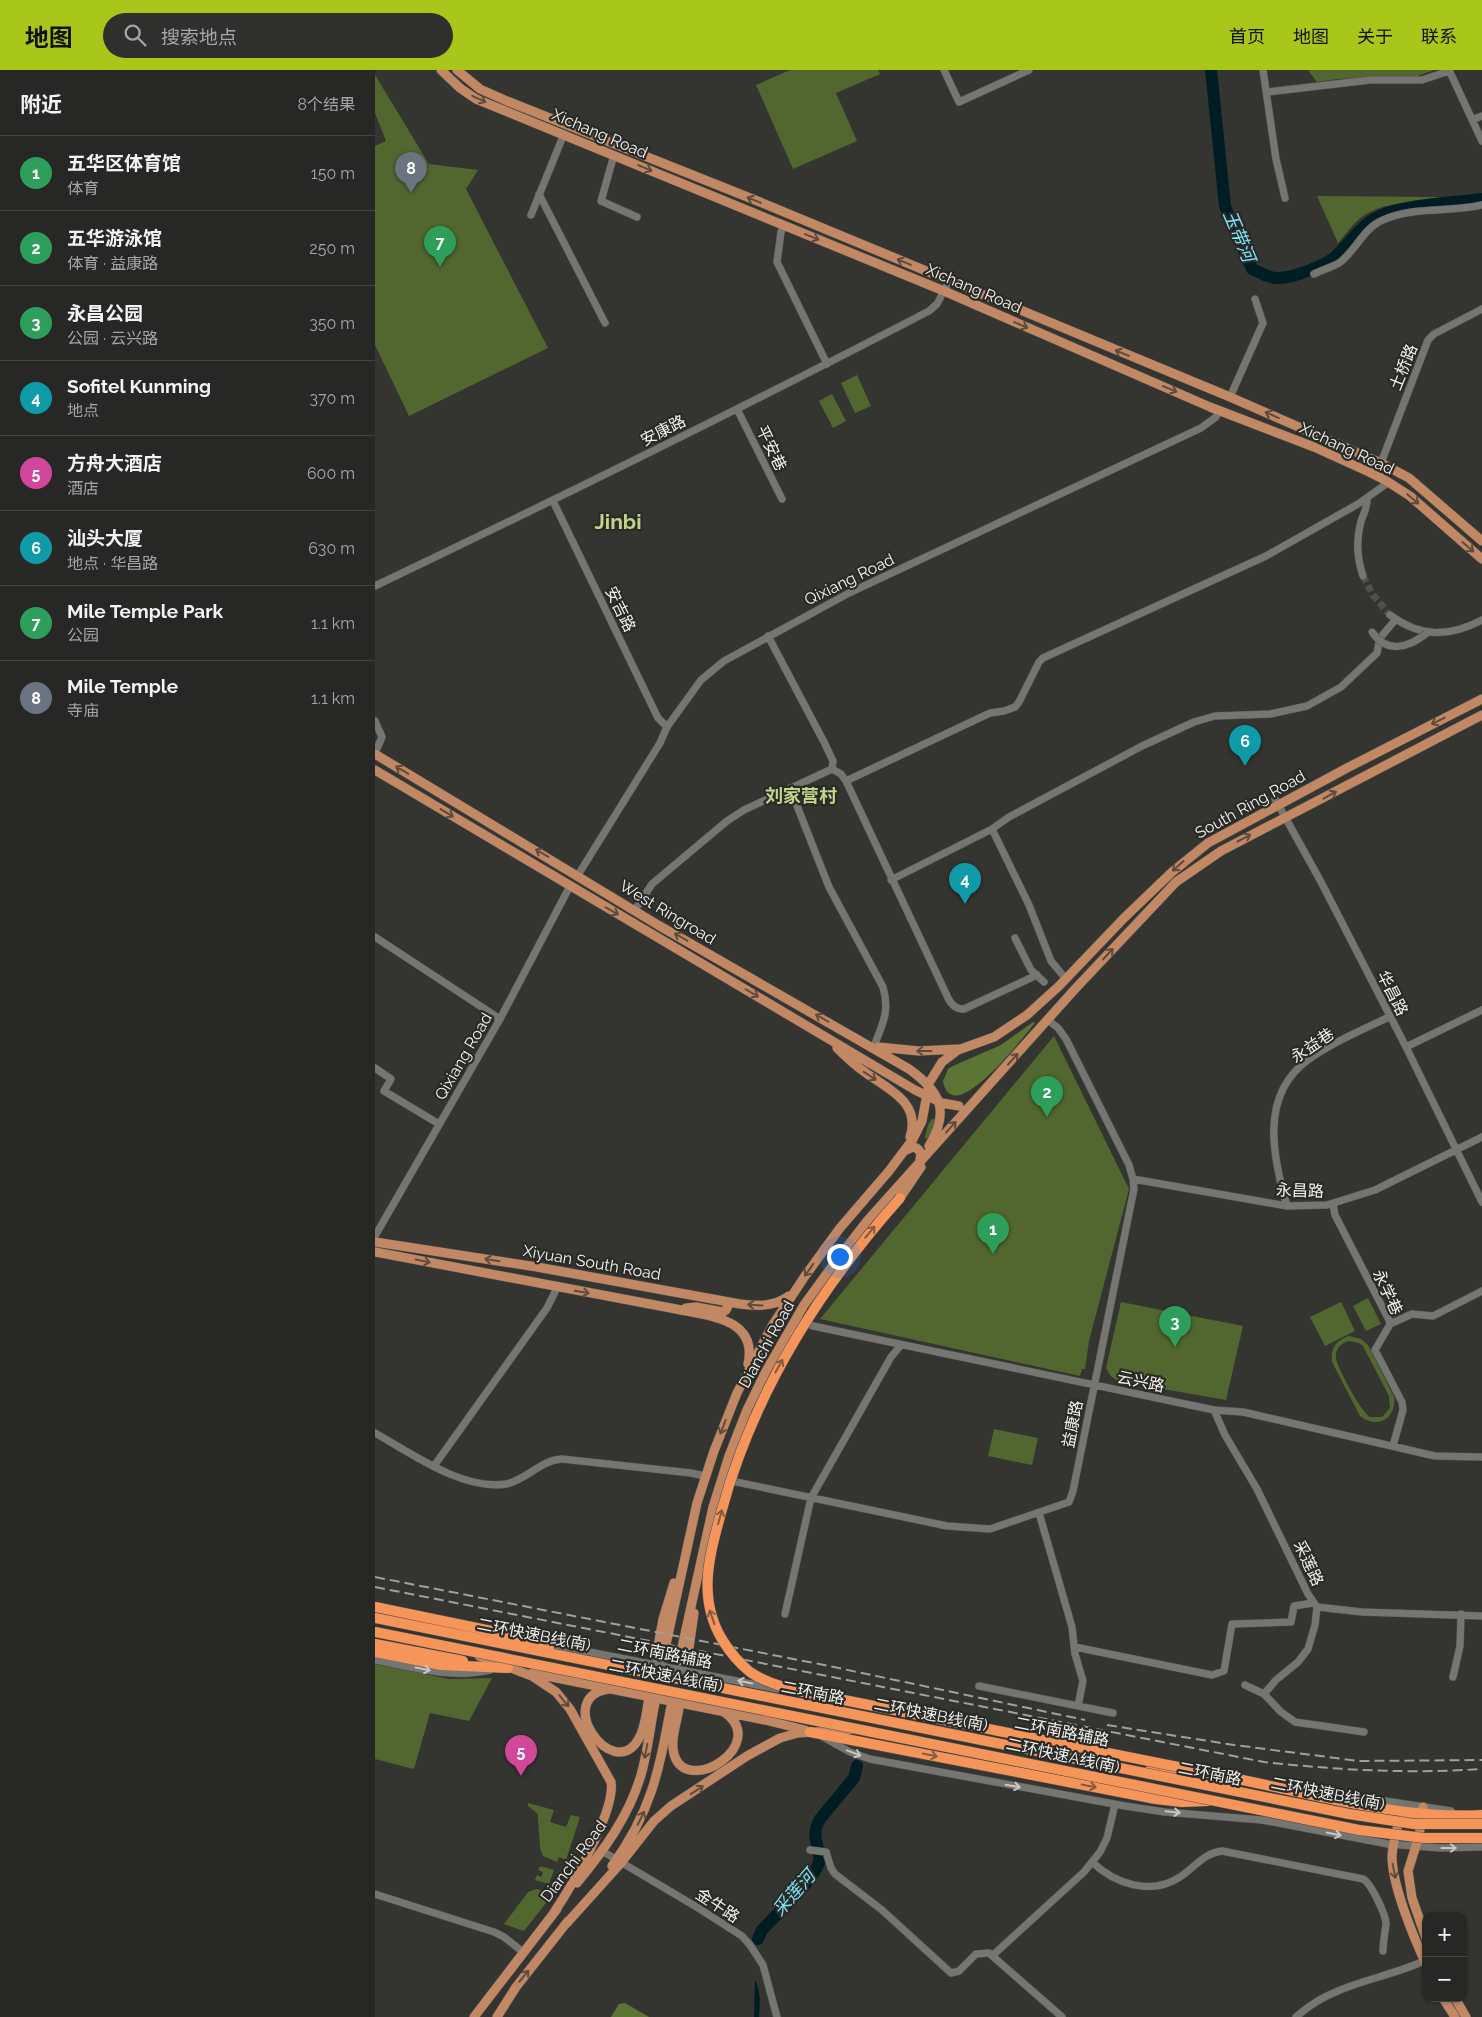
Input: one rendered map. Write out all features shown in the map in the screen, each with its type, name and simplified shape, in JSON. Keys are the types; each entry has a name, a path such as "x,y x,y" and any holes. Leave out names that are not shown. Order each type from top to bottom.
{"highway":[{"path":"900,1198 825,1290 791,1344 760,1403 733,1471 713,1543 706,1584 710,1612 720,1636 733,1655 751,1672 773,1682 829,1697 1422,1816 1482,1815"},
{"path":"375,1608 501,1633 580,1659"},
{"name":"二环快速B线(南)","path":"375,1619 1388,1820 1425,1824 1482,1825"},
{"name":"二环快速A线(南)","path":"375,1631 1227,1804 1386,1834 1435,1839 1482,1837"},
{"path":"375,1644 437,1660"},
{"path":"375,1652 508,1668"},
{"path":"810,1732 1157,1800 1227,1804"},
{"path":"1089,1749 1211,1786"},
{"path":"1118,1767 1194,1772 1223,1776"}],"main road":[{"name":"Xichang Road","path":"441,70 460,88 476,99 944,291 1219,410 1314,447 1389,482 1410,496 1482,559"},
{"name":"Xichang Road","path":"457,70 480,89 760,202 1230,397 1381,463 1409,478 1482,541"},
{"name":"South Ring Road","path":"1066,979 1125,918 1191,855 1208,843 1277,802 1482,700"},
{"name":"South Ring Road","path":"1048,1020 1176,882 1221,851 1482,715"},
{"name":"West Ringroad","path":"375,753 635,910 903,1064 929,1085 939,1102"},
{"name":"West Ringroad","path":"375,770 926,1096 939,1102 959,1106"},
{"name":"Dianchi Road","path":"659,1657 664,1616 687,1545 705,1476 723,1426 742,1382 764,1340 797,1287 840,1228 905,1151 921,1125 929,1085 937,1067 952,1054 994,1037 1014,1025 1066,979"},
{"path":"900,1198 916,1176 924,1156 938,1138 1048,1020"},
{"path":"820,1033 859,1068 894,1092 908,1106 913,1121 911,1132 907,1145 895,1164"},
{"path":"864,1042 874,1046 929,1051 952,1050 973,1046"},
{"path":"937,1067 934,1082 939,1095 950,1104 959,1106 970,1103 980,1095"},
{"path":"900,1198 921,1171 938,1138 941,1120 939,1102"},
{"path":"905,1151 913,1147 918,1149 924,1156"},
{"name":"Dianchi Road","path":"683,1661 703,1548 721,1479 752,1399 796,1318 837,1259 924,1156"},
{"name":"Xiyuan South Road","path":"375,1242 537,1267 753,1305 773,1304 785,1299 797,1287"},
{"name":"Xiyuan South Road","path":"375,1252 557,1288 676,1309 722,1320 734,1325 748,1340 750,1354 742,1382"},
{"path":"676,1309 696,1307 723,1312 728,1306 724,1301"},
{"name":"二环南路","path":"375,1619 1398,1824 1422,1816 1482,1825"},
{"name":"二环南路","path":"375,1631 1346,1825 1419,1836 1482,1837"},
{"path":"437,1642 538,1679 552,1689 564,1700 608,1776 611,1785 609,1803 575,1879 553,1914"},
{"path":"508,1668 773,1721 810,1732"},
{"name":"Dianchi Road","path":"473,2017 602,1852 627,1811 641,1776 652,1703 641,1734 635,1744 623,1751 608,1749 592,1735 586,1715 588,1704 594,1694 610,1688"},
{"name":"Dianchi Road","path":"497,2017 516,1987 619,1859 637,1827 653,1790 675,1707 674,1754 680,1764 694,1770 703,1770 717,1765 729,1756 734,1748 737,1735 736,1727 729,1716 722,1711"},
{"path":"613,1836 611,1847 619,1859 630,1852 654,1820 671,1806 767,1744 792,1734 875,1730"},
{"path":"1422,1816 1419,1836 1408,1871 1412,1898 1422,1927"},
{"path":"1398,1824 1393,1844 1393,1869 1409,1922 1423,1957"},
{"path":"1446,2002 1455,2017"},
{"path":"1457,2002 1466,2017"}],"street":[{"path":"944,70 959,102 1029,70"},
{"path":"1263,70 1276,159 1285,198"},
{"path":"1267,92 1370,80 1422,80 1449,70 1482,140"},
{"path":"1472,120 1482,116"},
{"path":"531,214 564,134"},
{"path":"614,155 601,201 637,218"},
{"path":"539,194 605,323"},
{"path":"1314,274 1340,262 1369,229 1381,220 1407,213 1482,206"},
{"path":"784,225 781,232 777,262 827,364"},
{"name":"安康路","path":"375,586 553,501 929,311 937,304 949,281"},
{"path":"1230,397 1263,323 1255,299"},
{"name":"土桥路","path":"1381,463 1428,340 1434,334 1482,309"},
{"name":"平安巷","path":"737,409 782,499"},
{"name":"Qixiang Road","path":"578,875 660,743 667,727 701,680 711,670 768,636 849,593 1201,428 1216,417 1219,410"},
{"path":"846,781 991,713 1015,707 1043,658 1266,556 1367,498 1389,482"},
{"path":"1363,576 1358,545 1367,498"},
{"name":"安吉路","path":"553,501 659,718 667,727"},
{"path":"891,880 992,829 1009,816 1142,746 1194,722 1215,716 1270,714 1307,706 1341,687 1377,653 1381,638 1393,617 1407,626 1427,633"},
{"path":"1372,632 1377,640 1392,647 1411,643 1427,633 1467,627 1482,620"},
{"path":"768,636 825,742 833,761 832,769"},
{"path":"375,720 382,737 375,753"},
{"path":"832,769 841,774 846,781 949,1000 958,1009 964,1009 1037,975"},
{"path":"635,910 652,884 727,821 745,810 832,769"},
{"path":"790,788 829,887 883,987 887,1008 874,1046"},
{"name":"华昌路","path":"1277,802 1287,817 1406,1047 1482,1202"},
{"path":"992,829 1029,905 1051,961 1066,979"},
{"name":"Qixiang Road","path":"375,1236 500,1019 570,886"},
{"path":"375,937 500,1019"},
{"path":"1015,938 1031,970 1044,982"},
{"path":"1406,1047 1482,1010"},
{"name":"永益巷","path":"1287,1206 1279,1178 1273,1140 1275,1113 1283,1091 1293,1074 1307,1061 1337,1043 1389,1017"},
{"name":"益康路","path":"721,1479 947,1526 990,1529 1069,1502 1133,1189 1133,1179 1129,1165 1066,1039 1058,1028 1048,1020"},
{"path":"375,1068 391,1079 384,1091 439,1124"},
{"name":"永昌路","path":"1133,1179 1287,1206 1333,1204 1375,1190 1482,1137"},
{"name":"永学巷","path":"1333,1204 1335,1215 1390,1324 1375,1350 1402,1402 1403,1410 1393,1446"},
{"path":"434,1466 547,1308 557,1288"},
{"path":"1390,1324 1412,1314 1433,1316 1482,1291"},
{"name":"云兴路","path":"796,1318 813,1326 1213,1410 1243,1412 1435,1456 1482,1457"},
{"path":"785,1614 811,1498 891,1357 901,1345"},
{"name":"采莲路","path":"1213,1410 1257,1489 1315,1605 1323,1609 1362,1612 1482,1616"},
{"path":"375,1433 434,1466 460,1478 492,1484 506,1484 515,1481 542,1464 562,1459 687,1472 705,1476"},
{"path":"1039,1513 1072,1628 1083,1681 1078,1706"},
{"path":"1075,1648 1212,1675 1224,1672 1232,1624 1291,1622 1294,1606 1315,1605 1315,1625 1308,1649 1298,1662 1276,1680 1264,1694"},
{"name":"二环南路辅路","path":"375,1608 1057,1744 1312,1790 1422,1816"},
{"path":"1453,1677 1459,1646 1461,1614"},
{"path":"375,1660 450,1674 469,1674 508,1668"},
{"path":"1245,1685 1264,1694 1281,1712 1295,1722 1363,1732"},
{"path":"979,1686 1113,1713"},
{"path":"810,1732 850,1752 870,1759 1115,1804 1165,1812 1262,1820 1416,1847 1482,1847"},
{"path":"992,1956 1084,1872 1107,1838 1115,1804"},
{"path":"810,1850 826,1852 835,1874 882,1910 951,1973 955,1974 959,1971 976,1954 989,1953 1062,2017"},
{"path":"1092,1862 1112,1878 1128,1884 1143,1886 1173,1881 1208,1855 1223,1851 1363,1879 1368,1881 1371,1886 1386,1922 1383,1933 1383,1951"},
{"name":"金牛路","path":"602,1852 619,1859 742,1936 750,1944 763,1965 777,2017"},
{"path":"375,1894 494,1932 504,1937 523,1952"},
{"path":"1296,2017 1313,2003 1339,1991 1422,1963"}],"green space":[{"path":"790,70 878,70 880,74 836,93 857,141 793,169 756,85"},
{"path":"1308,70 1434,70 1415,77 1338,79 1317,82"},
{"path":"375,75 429,164 478,170 466,189 548,348 409,416 375,345 375,146 386,141 375,113"},
{"path":"1317,196 1439,197 1439,200 1395,204 1374,210 1356,222 1338,243"},
{"path":"857,375 871,406 855,413 841,383"},
{"path":"832,394 846,421 833,428 819,401"},
{"path":"1033,1022 1035,1023 1017,1045 988,1076 973,1088 960,1095 949,1093 943,1081 948,1069 1001,1045"},
{"path":"1054,1036 1129,1189 1089,1341 1085,1369 1082,1369 1080,1376 820,1319"},
{"path":"932,1119 935,1119 937,1122 926,1139 928,1125"},
{"path":"1368,1298 1381,1324 1366,1331 1353,1306"},
{"path":"1121,1302 1243,1326 1226,1400 1117,1381 1110,1375 1106,1368"},
{"path":"1341,1302 1355,1331 1325,1346 1310,1317"},
{"path":"1349,1336 1361,1339 1368,1345 1394,1397 1392,1411 1385,1420 1373,1422 1360,1416 1332,1362 1333,1349 1337,1343","holes":["1349,1341 1363,1346 1389,1396 1390,1408 1382,1417 1370,1417 1366,1414 1350,1390 1337,1363 1336,1352 1343,1343"]},
{"path":"994,1429 1038,1438 1032,1465 988,1456"},
{"path":"375,1664 449,1679 492,1678 469,1721 430,1713 414,1769 375,1759"},
{"path":"528,1803 554,1810 550,1822 566,1827 571,1815 580,1817 566,1860 559,1857 557,1862 543,1856 540,1848 537,1813 528,1806"},
{"path":"540,1866 554,1870 549,1884 535,1880 537,1875 541,1877 543,1872 538,1870"},
{"path":"537,1889 543,1891 542,1896 550,1898 524,1931 504,1924 528,1892"},
{"path":"625,2003 649,2017 611,2017 619,2004"}],"water":[{"path":"755,1980 760,2003 759,2017 754,2017"}],"waterway":[{"name":"玉带河","path":"1211,70 1225,206 1252,269 1274,278 1299,274 1332,259 1362,228 1380,216 1416,206 1482,199"},
{"name":"采莲河","path":"758,1939 762,1930 804,1887 817,1868 819,1861 815,1837 817,1826 820,1819 854,1778 857,1766"}],"tunnel":[{"path":"1363,576 1373,595 1390,615"},
{"path":"656,1694 663,1658"}],"railway":[{"path":"375,1577 824,1665 1085,1720"},
{"path":"375,1587 1264,1762 1373,1770 1482,1769"},
{"path":"1107,1725 1234,1745 1359,1761 1482,1760"}],"place":[{"name":"Mile Temple","path":"411,193"},
{"name":"Mile Temple Park","path":"440,267"},
{"name":"汕头大厦","path":"1245,766"},
{"name":"Sofitel Kunming","path":"965,904"},
{"name":"五华游泳馆","path":"1047,1117"},
{"name":"五华区体育馆","path":"993,1254"},
{"name":"永昌公园","path":"1175,1347"},
{"name":"方舟大酒店","path":"521,1776"}],"district":[{"name":"Jinbi","path":"618,522"},
{"name":"刘家营村","path":"801,796"}]}
